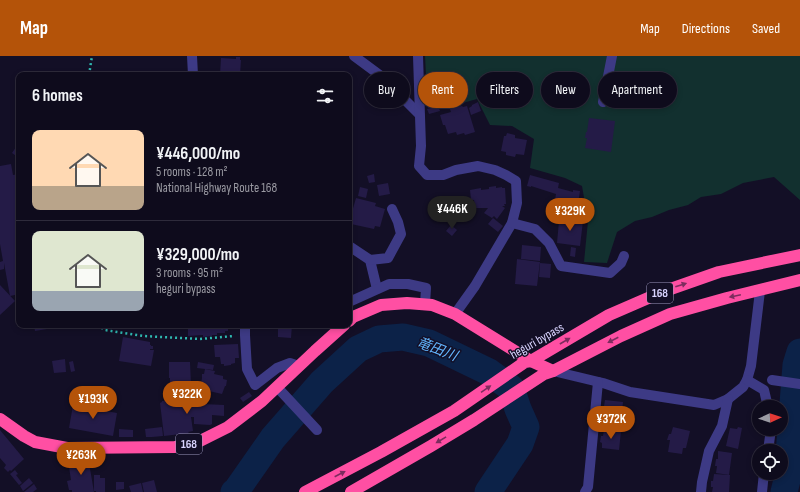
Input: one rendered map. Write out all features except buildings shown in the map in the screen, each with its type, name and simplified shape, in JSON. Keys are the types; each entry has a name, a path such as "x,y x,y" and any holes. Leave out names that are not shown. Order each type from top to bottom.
{"highway":[{"name":"heguri bypass","path":"305,492 454,411 528,361 609,315 662,292 719,272 800,255"},
{"name":"168","path":"351,492 474,420 548,372 621,336 670,314 800,280"},
{"path":"352,318 381,305 407,303 432,305 455,314 528,361 548,372"},
{"name":"168","path":"0,419 35,442 67,448 175,447 200,441 228,427 262,401 341,328"}],"street":[{"path":"192,56 193,72"},
{"path":"354,56 381,76 419,114"},
{"path":"418,56 419,166 427,175 443,175 456,170 478,166 495,170 516,181 517,203 512,223 475,286 455,314"},
{"path":"609,72 612,56"},
{"path":"352,248 370,260 388,258 400,234 398,222 392,209"},
{"path":"512,223 535,229 549,243 561,266 610,273 621,263 624,256"},
{"path":"370,260 376,289"},
{"path":"352,301 390,284 408,284 426,288 425,304"},
{"path":"548,372 598,382 630,392 714,405 728,399 743,387 747,380 760,291"},
{"path":"245,330 247,369 255,385 278,368 290,363 299,366"},
{"path":"747,380 764,390 766,400"},
{"path":"772,380 800,384"},
{"path":"585,492 588,487 598,382"},
{"path":"277,387 317,430"},
{"path":"701,492 710,451 722,426 728,399"},
{"path":"762,492 763,480"}],"path":[{"path":"89,72 92,56"},
{"path":"101,328 104,330 143,336 200,339 245,330"}],"green space":[{"path":"425,56 800,56 800,200 774,177 743,183 721,194 701,197 688,205 635,221 617,232 607,263 584,262 588,221 582,186 565,178 530,168 534,139 512,126 490,125 482,108 533,108 533,72 476,72 476,99 468,102 468,72 426,72"}],"waterway":[{"name":"竜田川","path":"234,492 273,438 322,382 358,349 379,339 403,337 429,343 489,372 511,388 526,427 520,444 488,492"},
{"name":"竜田川","path":"784,492 787,480 796,365 800,352"}]}
